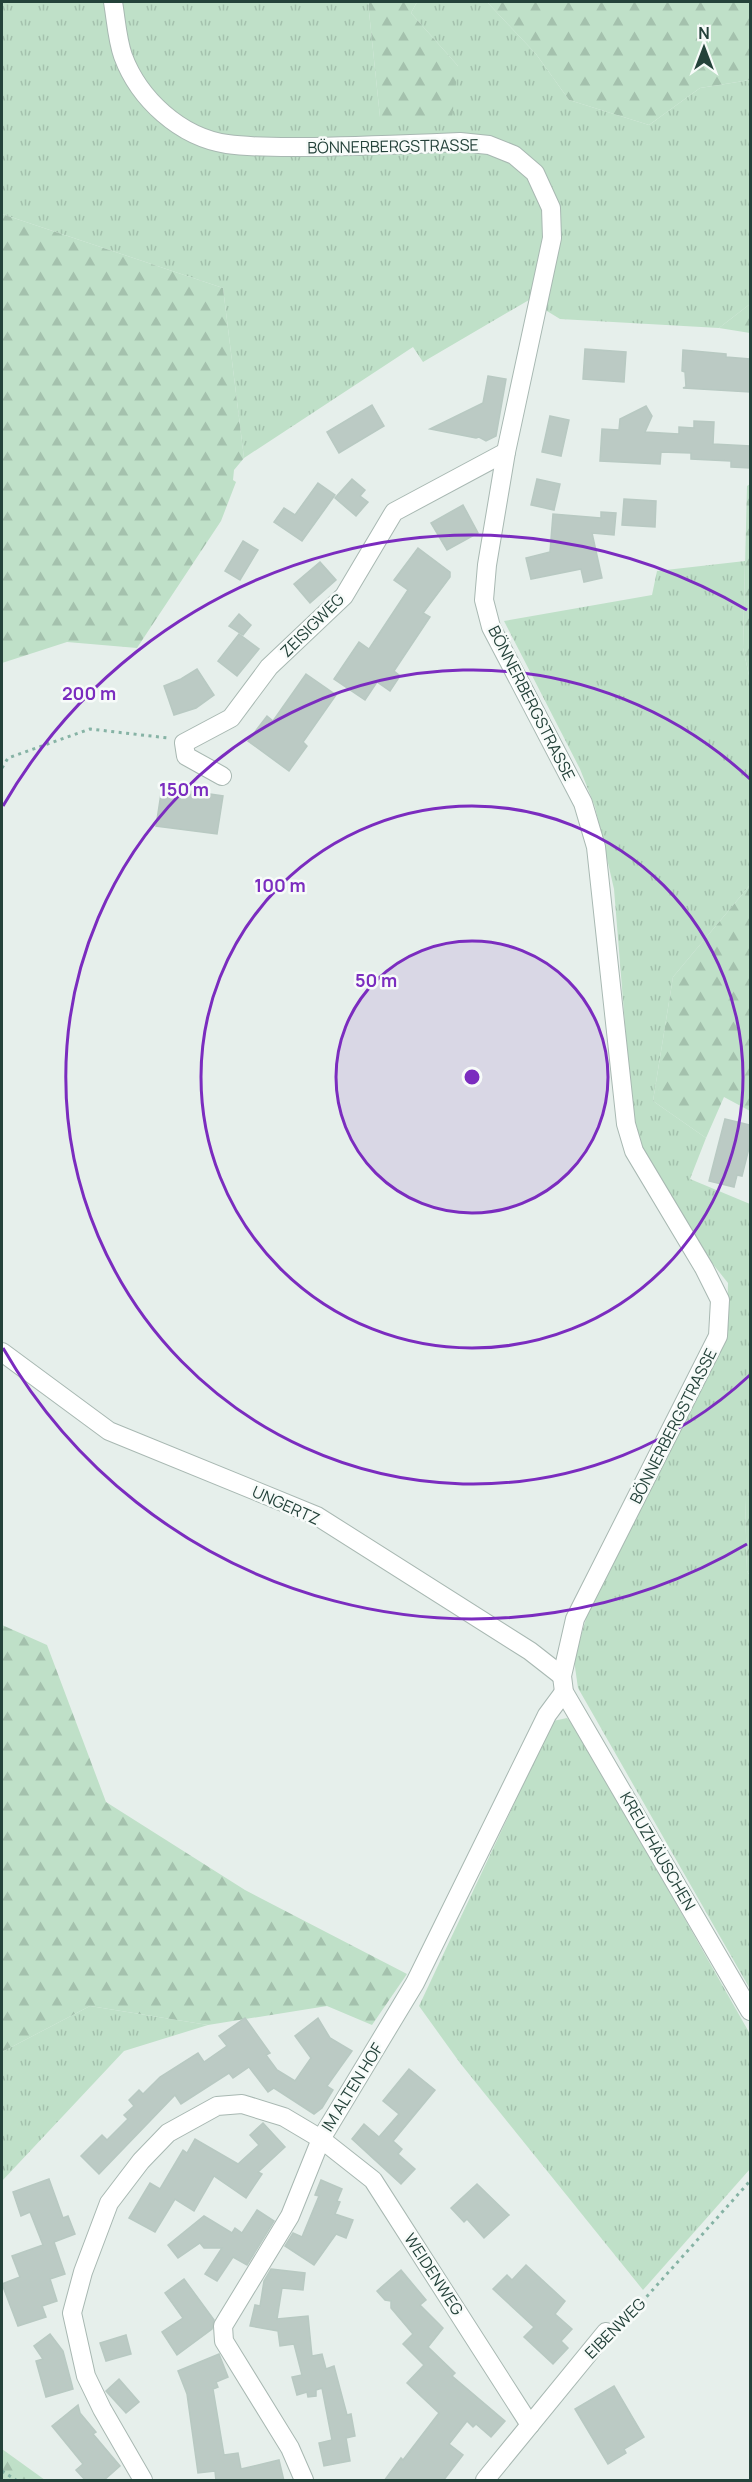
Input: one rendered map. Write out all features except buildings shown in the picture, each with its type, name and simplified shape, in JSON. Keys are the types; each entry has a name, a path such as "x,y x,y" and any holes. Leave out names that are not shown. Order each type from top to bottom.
{"street":[{"name":"BÖNNERBERGSTRASSE","path":"114,2 123,55 134,79 166,116 192,133 225,144 279,147 460,142 489,145 514,155 535,173 551,208 552,238 506,452 484,600 491,627 584,803 596,847 624,1113 634,1151 704,1268 720,1300 718,1336 575,1619 563,1684"},
{"name":"ZEISIGWEG","path":"189,741 231,718 269,667 344,596 393,512 506,452"},
{"path":"189,741 184,743 186,756 222,776"},
{"name":"UNGERTZ","path":"2,1352 109,1431 317,1516 530,1651 563,1684"},
{"name":"KREUZHÄUSCHEN","path":"563,1684 750,2011"},
{"name":"IM ALTEN HOF","path":"304,2481 290,2448 224,2341 223,2326 290,2216 321,2139 415,1983 563,1684"},
{"name":"WEIDENWEG","path":"142,2481 86,2376 72,2313 83,2272 108,2203 141,2160 168,2133 217,2106 242,2104 284,2117 321,2139 373,2180 530,2425"},
{"name":"EIBENWEG","path":"485,2481 606,2332"}],"path":[{"path":"2,768 8,758 90,729 189,741"},
{"name":"EIBENWEG","path":"606,2332 640,2303 750,2181"},
{"path":"2,2471 16,2481"}],"green space":[{"path":"2,2 368,2 380,117 458,66 411,13 417,2 487,2 536,54 569,100 649,125 700,88 750,80 750,304 719,328 560,319 529,300 423,362 413,347 244,458 223,288 2,214"},
{"path":"368,2 417,2 411,13 458,66 452,119 380,117"},
{"path":"487,2 750,2 750,80 700,88 649,125 569,100 536,54"},
{"path":"2,214 223,288 244,458 234,470 233,480 236,482 221,521 137,648 67,642 2,663"},
{"path":"750,304 750,333 719,328"},
{"path":"750,484 750,680 743,648 747,486"},
{"path":"745,561 743,648 750,680 750,885 673,977 653,1101 706,1138 690,1179 750,1204 750,1492 745,1500 747,1571 750,1576 750,1989 578,1688 574,1660 592,1598 727,1319 728,1283 704,1253 653,1172 637,1135 631,1099 614,889 595,807 580,769 504,621 652,595 657,571"},
{"path":"750,885 750,1111 724,1097 706,1138 653,1101 673,977"},
{"path":"750,1492 750,1576 747,1571 745,1499"},
{"path":"2,1625 47,1645 106,1802 245,1890 407,1974 372,2025 327,2006 208,2025 90,2006 2,2052"},
{"path":"567,1718 575,1725 750,2034 750,2169 643,2290 460,2063 419,2006 553,1721"},
{"path":"90,2006 208,2025 124,2051 2,2181 2,2052"},
{"path":"2,2449 45,2480 2,2480"}]}
